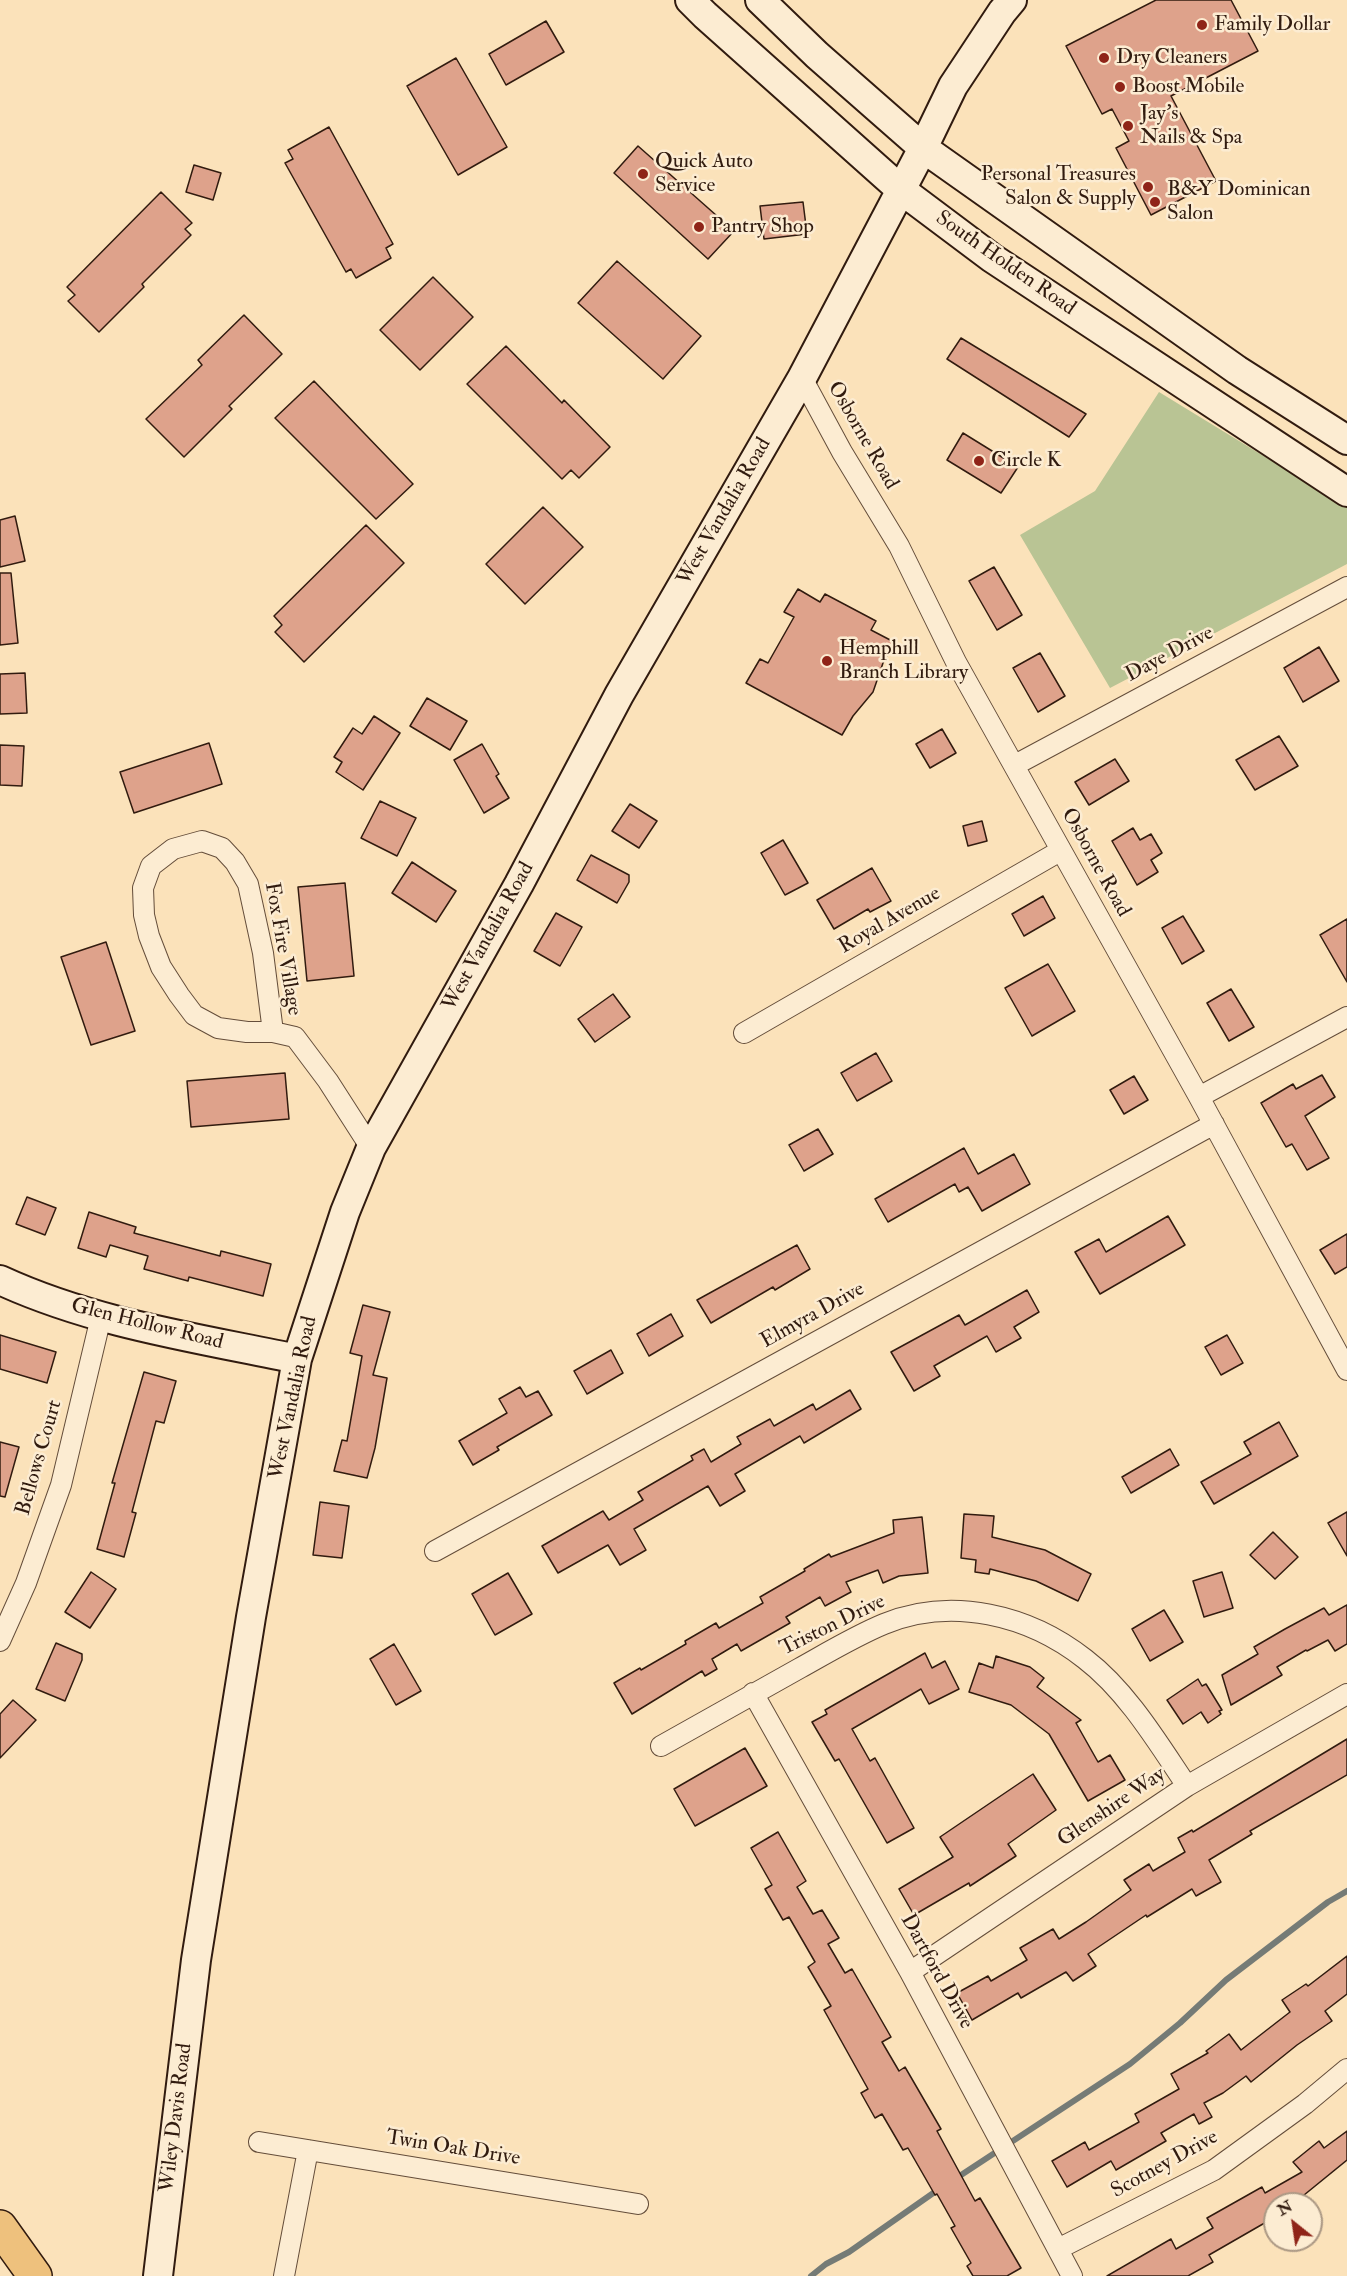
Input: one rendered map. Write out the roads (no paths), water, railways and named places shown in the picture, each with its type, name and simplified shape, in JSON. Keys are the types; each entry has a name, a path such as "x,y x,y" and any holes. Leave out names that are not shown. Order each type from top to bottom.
{"highway":[{"path":"0,2227 35,2276"}],"main road":[{"name":"South Holden Road","path":"690,0 900,189 992,258 1347,492"},
{"path":"760,0 817,55 923,148 1237,370 1347,440"},
{"name":"West Vandalia Road","path":"196,1960 251,1617 297,1359 333,1246 370,1148 519,884 619,695 802,378 923,148 953,86 1012,0"},
{"name":"Glen Hollow Road","path":"0,1280 30,1294 101,1317 297,1359"},
{"name":"Wiley Davis Road","path":"158,2276 196,1960"}],"street":[{"name":"Osborne Road","path":"802,378 842,452 899,546 956,662 1214,1124 1347,1370"},
{"name":"Daye Drive","path":"1015,765 1347,586"},
{"name":"Fox Fire Village","path":"273,1032 262,953 248,884 235,862 222,848 202,841 173,849 151,866 143,888 144,915 161,967 179,995 195,1016 218,1028 247,1032 273,1032 295,1037 328,1080 370,1148"},
{"name":"Royal Avenue","path":"744,1033 1060,851"},
{"path":"1199,1097 1347,1017"},
{"name":"Elmyra Drive","path":"435,1551 1214,1124"},
{"name":"Bellows Court","path":"0,1641 26,1583 61,1485 101,1317"},
{"name":"Triston Drive","path":"661,1746 753,1693 886,1623 930,1611 969,1611 1002,1616 1044,1633 1086,1659 1130,1704 1187,1786"},
{"name":"Dartford Drive","path":"753,1693 910,1972 1072,2276"},
{"name":"Glenshire Way","path":"910,1972 1187,1786 1347,1694"},
{"name":"Scotney Drive","path":"1058,2249 1214,2170 1305,2104 1347,2069"},
{"name":"Twin Oak Drive","path":"259,2142 638,2204"},
{"path":"284,2276 308,2150"}],"waterway":[{"path":"955,2179 1130,2064 1180,2023 1226,1980 1328,1902 1347,1891"},
{"path":"811,2276 939,2189"}],"place":[{"name":"Family Dollar","path":"1202,25"},
{"name":"Dry Cleaners","path":"1104,58"},
{"name":"Boost Mobile","path":"1120,87"},
{"name":"Jay's Nails & Spa","path":"1128,126"},
{"name":"Quick Auto Service","path":"643,174"},
{"name":"Personal Treasures Salon & Supply","path":"1148,187"},
{"name":"B&Y Dominican Salon","path":"1155,202"},
{"name":"Pantry Shop","path":"699,227"},
{"name":"Circle K","path":"979,461"},
{"name":"Hemphill Branch Library","path":"827,661"}]}
